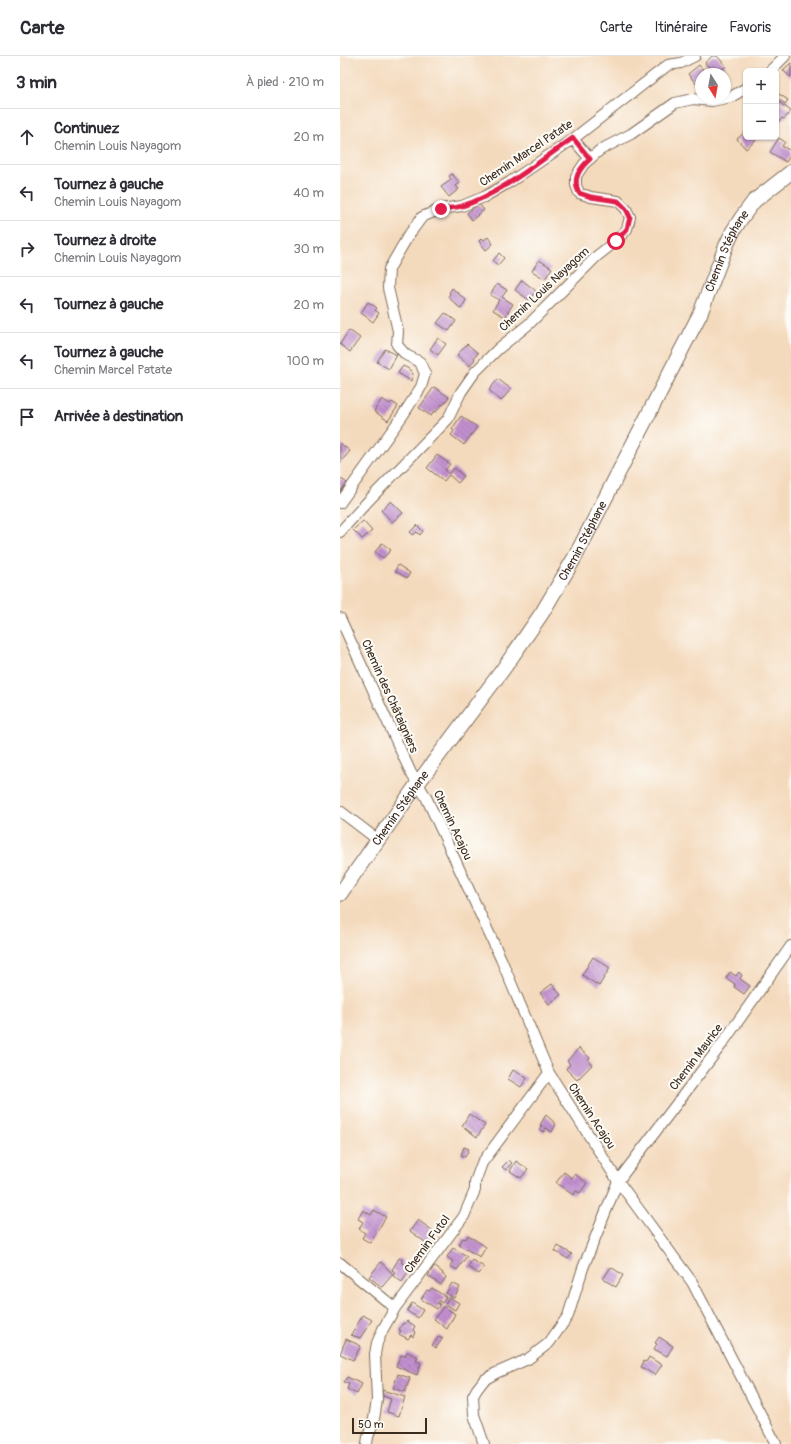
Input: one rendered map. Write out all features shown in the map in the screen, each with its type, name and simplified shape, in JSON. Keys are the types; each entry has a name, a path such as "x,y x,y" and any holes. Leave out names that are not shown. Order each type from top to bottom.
{"main road":[{"name":"Chemin Stéphane","path":"340,894 418,783 504,668 542,613 574,557 700,314 733,231 754,201 791,172"}],"street":[{"name":"Chemin Marcel Patate","path":"340,503 403,415 421,387 425,374 420,362 406,355 398,345 398,331 388,288 388,269 408,236 422,218 441,209 462,206 484,197 510,182 573,138 668,65 681,63 695,56"},
{"path":"773,68 786,56"},
{"name":"Chemin Louis Nayagom","path":"340,532 448,419 461,392 475,372 498,349 529,324 597,256 616,241 627,229 630,217 626,209 618,201 591,197 579,193 576,186 576,176 584,164 600,150 631,134 675,103 693,99 712,101 732,97 743,90"},
{"path":"573,138 590,159"},
{"name":"Chemin des Châtaigniers","path":"340,618 410,773 418,783"},
{"name":"Chemin Acajou","path":"418,783 426,797 501,959 549,1073 618,1181 692,1282 776,1444"},
{"path":"340,811 378,840"},
{"name":"Chemin Maurice","path":"484,1444 474,1415 473,1396 477,1389 484,1380 528,1359 549,1343 568,1316 582,1268 618,1181 722,1044 791,946"},
{"name":"Chemin Futol","path":"367,1444 374,1419 377,1400 375,1354 377,1343 395,1308 464,1216 475,1190 475,1182 482,1163 549,1073"},
{"path":"340,1263 395,1308"}],"building":[{"path":"712,56 717,56 726,66 724,68 710,68 705,63"},
{"path":"791,63 791,76 790,77 783,70"},
{"path":"695,68 695,83 688,74"},
{"path":"779,94 788,100 785,104 779,100"},
{"path":"779,102 791,111 784,119 782,118 779,122"},
{"path":"743,134 743,140 756,140 746,149 737,139"},
{"path":"779,138 785,142 782,146 791,151 791,154 786,162 770,152"},
{"path":"452,174 460,183 456,186 459,189 449,197 441,187 451,180 449,176"},
{"path":"479,204 484,210 472,220 467,213"},
{"path":"488,237 493,244 486,250 479,241 482,238 484,240"},
{"path":"499,253 504,258 498,265 493,261"},
{"path":"539,260 552,268 545,279 532,271"},
{"path":"522,280 536,291 529,300 515,290"},
{"path":"497,284 507,290 502,297 513,304 505,317 493,310 499,300 490,295"},
{"path":"452,288 466,300 461,309 448,297"},
{"path":"368,302 377,308 375,310 379,313 373,322 361,313"},
{"path":"445,313 456,321 449,331 437,323"},
{"path":"349,330 360,338 350,352 340,344"},
{"path":"438,338 446,344 438,355 430,349"},
{"path":"467,344 478,353 470,366 457,355"},
{"path":"385,349 397,355 389,369 377,362"},
{"path":"403,366 409,369 413,374 411,381 398,373"},
{"path":"498,379 511,389 501,401 489,390"},
{"path":"434,387 449,397 436,412 434,411 431,416 419,408"},
{"path":"382,399 390,404 392,402 398,406 388,421 374,411"},
{"path":"461,416 477,427 464,445 451,435 454,431 452,429"},
{"path":"340,443 350,451 340,463"},
{"path":"437,455 450,464 445,470 449,474 454,468 464,476 458,483 449,475 444,481 427,468"},
{"path":"340,478 347,483 340,492"},
{"path":"391,501 403,513 392,522 381,510"},
{"path":"363,521 372,531 362,539 353,530"},
{"path":"417,525 423,531 420,535 417,532 413,535 410,532"},
{"path":"382,543 391,550 383,558 375,552"},
{"path":"398,565 410,573 407,578 395,571"},
{"path":"593,957 610,968 599,986 582,975"},
{"path":"730,972 736,976 739,972 742,975 740,979 750,986 744,994 734,987 735,984 726,978"},
{"path":"552,984 561,995 549,1004 540,993"},
{"path":"579,1048 590,1058 588,1060 592,1065 577,1080 566,1069 570,1064 567,1061"},
{"path":"513,1070 527,1078 521,1087 508,1079"},
{"path":"469,1114 485,1125 477,1137 462,1126"},
{"path":"546,1115 556,1124 552,1132 546,1128 544,1132 539,1130 542,1126 540,1125"},
{"path":"464,1147 469,1149 465,1157 461,1155"},
{"path":"509,1160 512,1163 506,1170 502,1167"},
{"path":"516,1161 528,1169 521,1178 510,1171"},
{"path":"564,1172 572,1178 575,1174 587,1183 580,1193 576,1191 573,1195 556,1183"},
{"path":"363,1210 371,1215 374,1210 386,1217 370,1243 362,1238 365,1233 359,1229 363,1222 358,1219"},
{"path":"418,1220 436,1233 429,1245 410,1231"},
{"path":"468,1235 486,1247 480,1257 459,1245 463,1238 466,1239"},
{"path":"558,1246 572,1254 568,1259 555,1251"},
{"path":"453,1248 467,1256 457,1270 450,1266 453,1261 447,1257"},
{"path":"399,1258 403,1260 401,1262 411,1268 402,1282 393,1276 395,1272 392,1270"},
{"path":"472,1260 484,1267 479,1274 468,1267"},
{"path":"381,1262 393,1274 382,1287 369,1277"},
{"path":"434,1266 446,1277 441,1285 428,1276"},
{"path":"611,1267 623,1275 616,1287 603,1279"},
{"path":"452,1283 460,1287 454,1298 446,1293"},
{"path":"432,1288 446,1297 442,1303 439,1301 437,1303 440,1304 437,1309 421,1299 427,1290 429,1291"},
{"path":"449,1297 459,1303 455,1310 445,1304"},
{"path":"412,1303 423,1310 418,1318 407,1311"},
{"path":"444,1306 455,1314 447,1329 434,1319"},
{"path":"363,1315 372,1320 360,1338 351,1335"},
{"path":"407,1321 415,1326 413,1330 415,1332 413,1337 411,1335 408,1339 399,1334 401,1331 399,1330 403,1323 405,1324"},
{"path":"439,1336 443,1338 436,1348 432,1345"},
{"path":"659,1337 673,1346 667,1356 654,1349 657,1344 655,1343"},
{"path":"346,1339 361,1346 353,1360 340,1354"},
{"path":"407,1352 418,1357 416,1361 421,1363 417,1375 396,1366 401,1355 405,1356"},
{"path":"649,1357 662,1365 655,1375 641,1367 644,1361 646,1362"},
{"path":"398,1374 410,1378 405,1392 393,1388"},
{"path":"347,1377 362,1384 357,1394 347,1389 349,1384 344,1382"},
{"path":"382,1390 405,1397 399,1416 387,1412 391,1399 383,1396"}],"route":[{"path":"441,209 462,206 484,197 510,182 573,138 590,159 584,164 576,176 576,186 579,193 591,197 618,201 626,209 630,217 627,229 616,241"}]}
